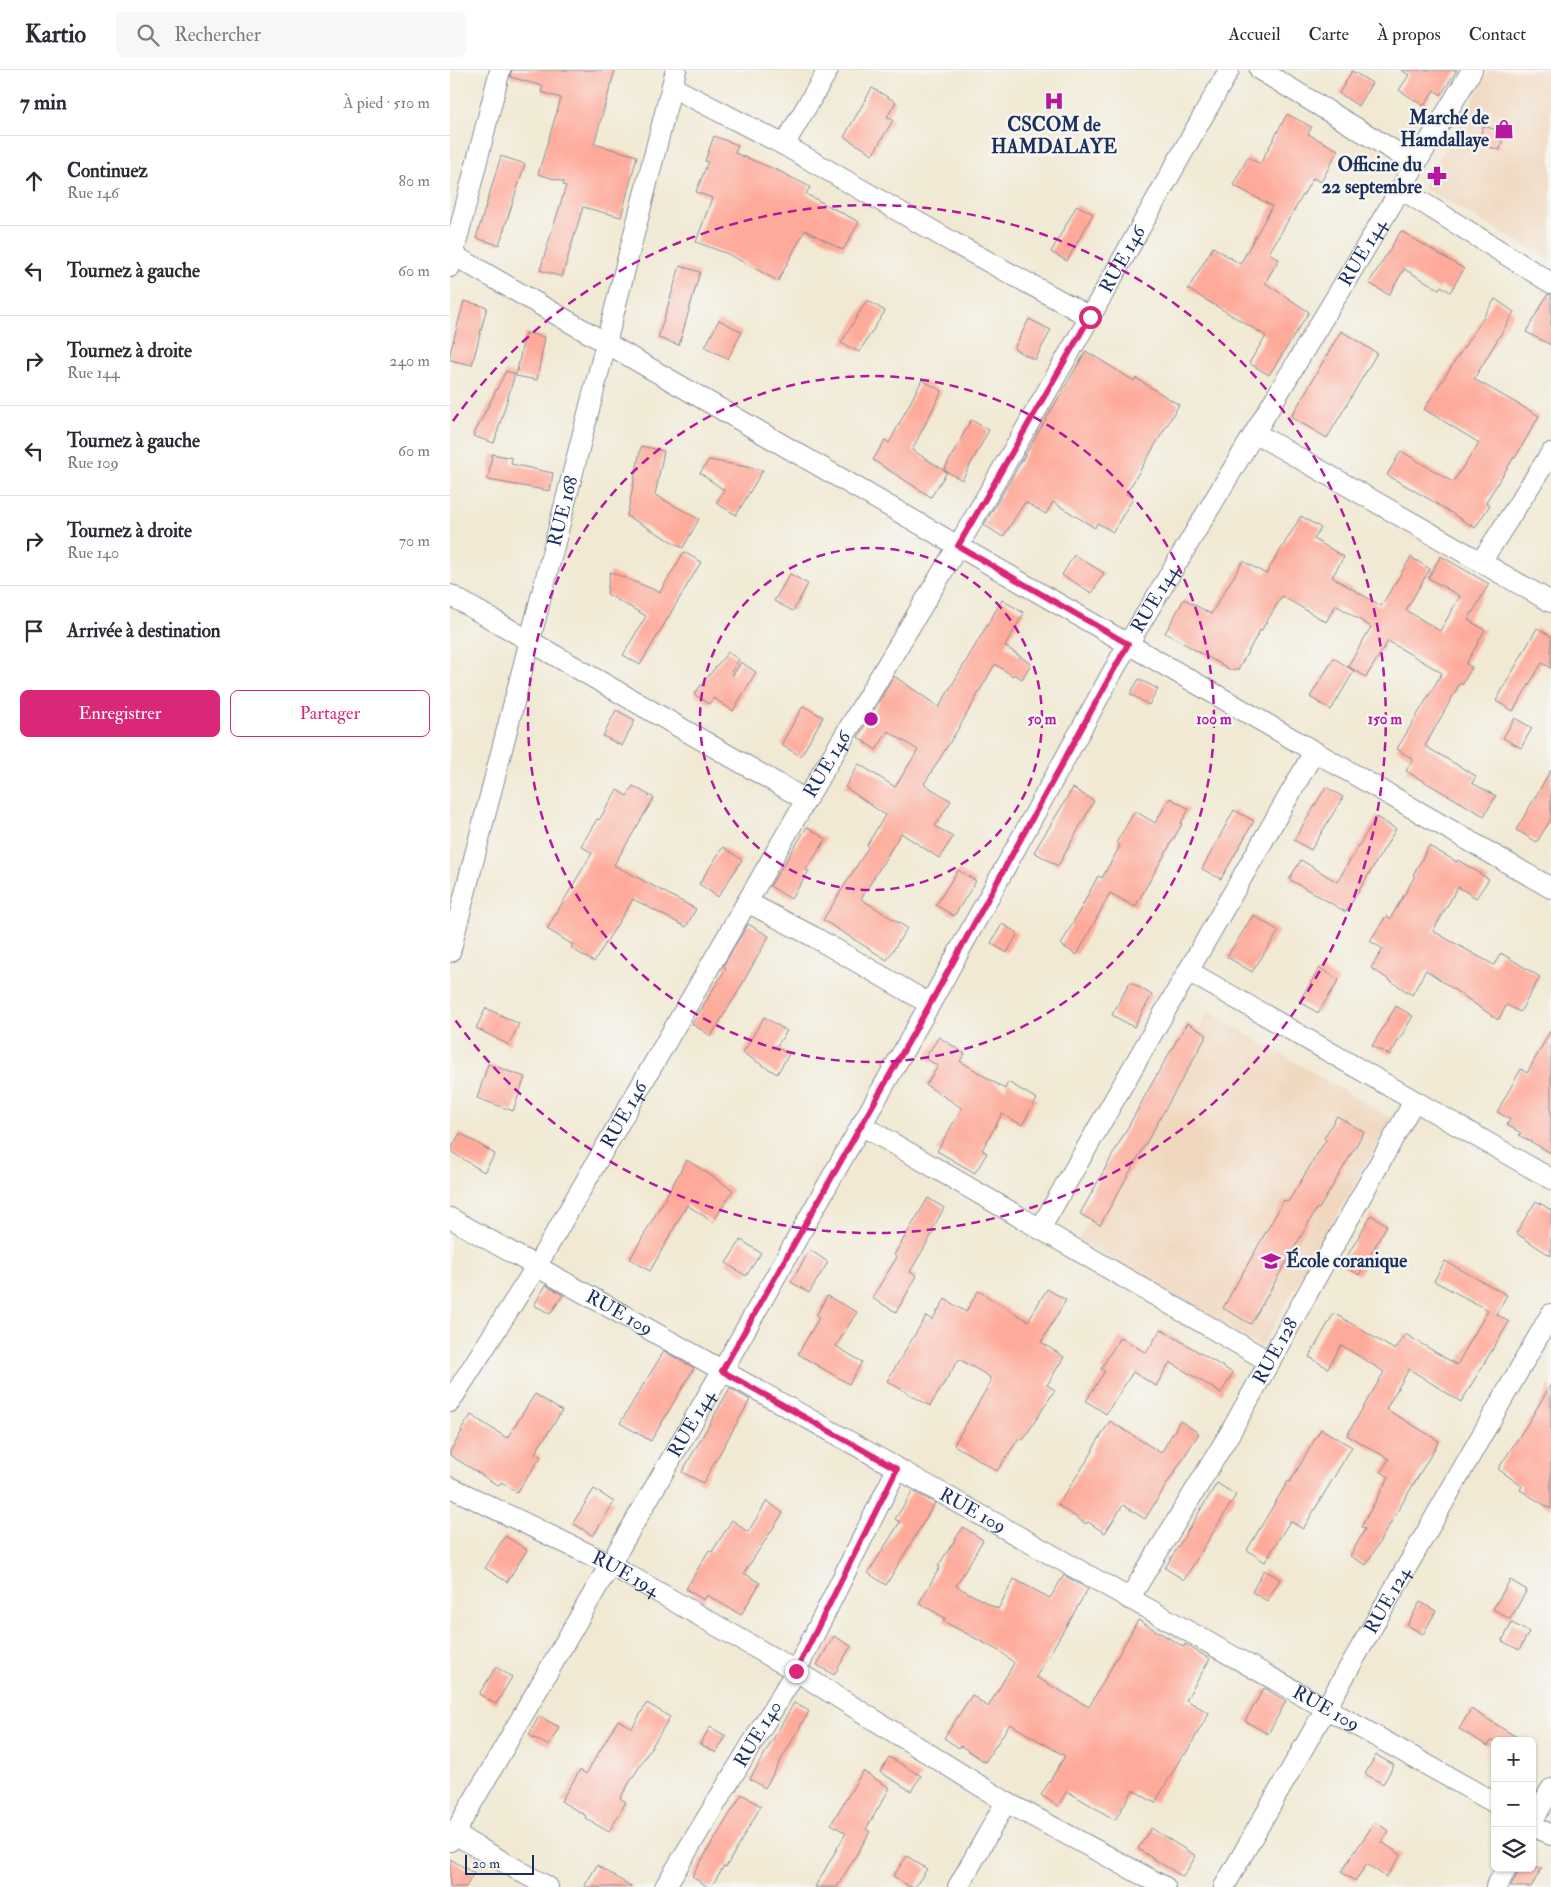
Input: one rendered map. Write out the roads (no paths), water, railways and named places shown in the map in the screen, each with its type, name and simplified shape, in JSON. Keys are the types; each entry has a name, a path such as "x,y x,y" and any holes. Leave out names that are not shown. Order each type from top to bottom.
{"street":[{"path":"500,70 451,258 605,342 1314,752 1550,886"},
{"path":"784,145 828,70"},
{"name":"RUE 146","path":"450,1402 536,1267 746,902 958,546 1229,70"},
{"path":"1260,70 1416,164"},
{"name":"RUE 144","path":"452,1837 722,1371 930,1004 1128,644 1472,70"},
{"path":"674,78 784,145 954,243 1090,317"},
{"name":"RUE 168","path":"450,952 674,78"},
{"path":"1401,189 1551,283"},
{"path":"1254,433 1551,602"},
{"path":"1481,562 1551,453"},
{"path":"450,595 806,800"},
{"path":"1040,1229 1314,752"},
{"path":"746,902 814,937 930,1004"},
{"path":"1188,971 1551,1179"},
{"name":"RUE 128","path":"1129,1599 1230,1433 1414,1101"},
{"path":"861,1125 1270,1362"},
{"name":"RUE 109","path":"450,1218 1491,1802"},
{"name":"RUE 124","path":"1224,1887 1551,1314"},
{"name":"RUE 140","path":"665,1887 796,1671 897,1469"},
{"name":"RUE 194","path":"450,1487 609,1564 796,1671 1006,1802 1165,1887"},
{"path":"1536,1817 1551,1789"},
{"path":"958,1887 1006,1802"},
{"path":"1536,1826 1551,1835"},
{"path":"452,1837 548,1887"},
{"path":"1496,1887 1505,1872"}],"place":[{"name":"CSCOM de HAMDALAYE","path":"1054,101"},
{"name":"Marché de Hamdallaye","path":"1504,129"},
{"name":"Officine du 22 septembre","path":"1437,176"},
{"name":"École coranique","path":"1271,1261"}]}
